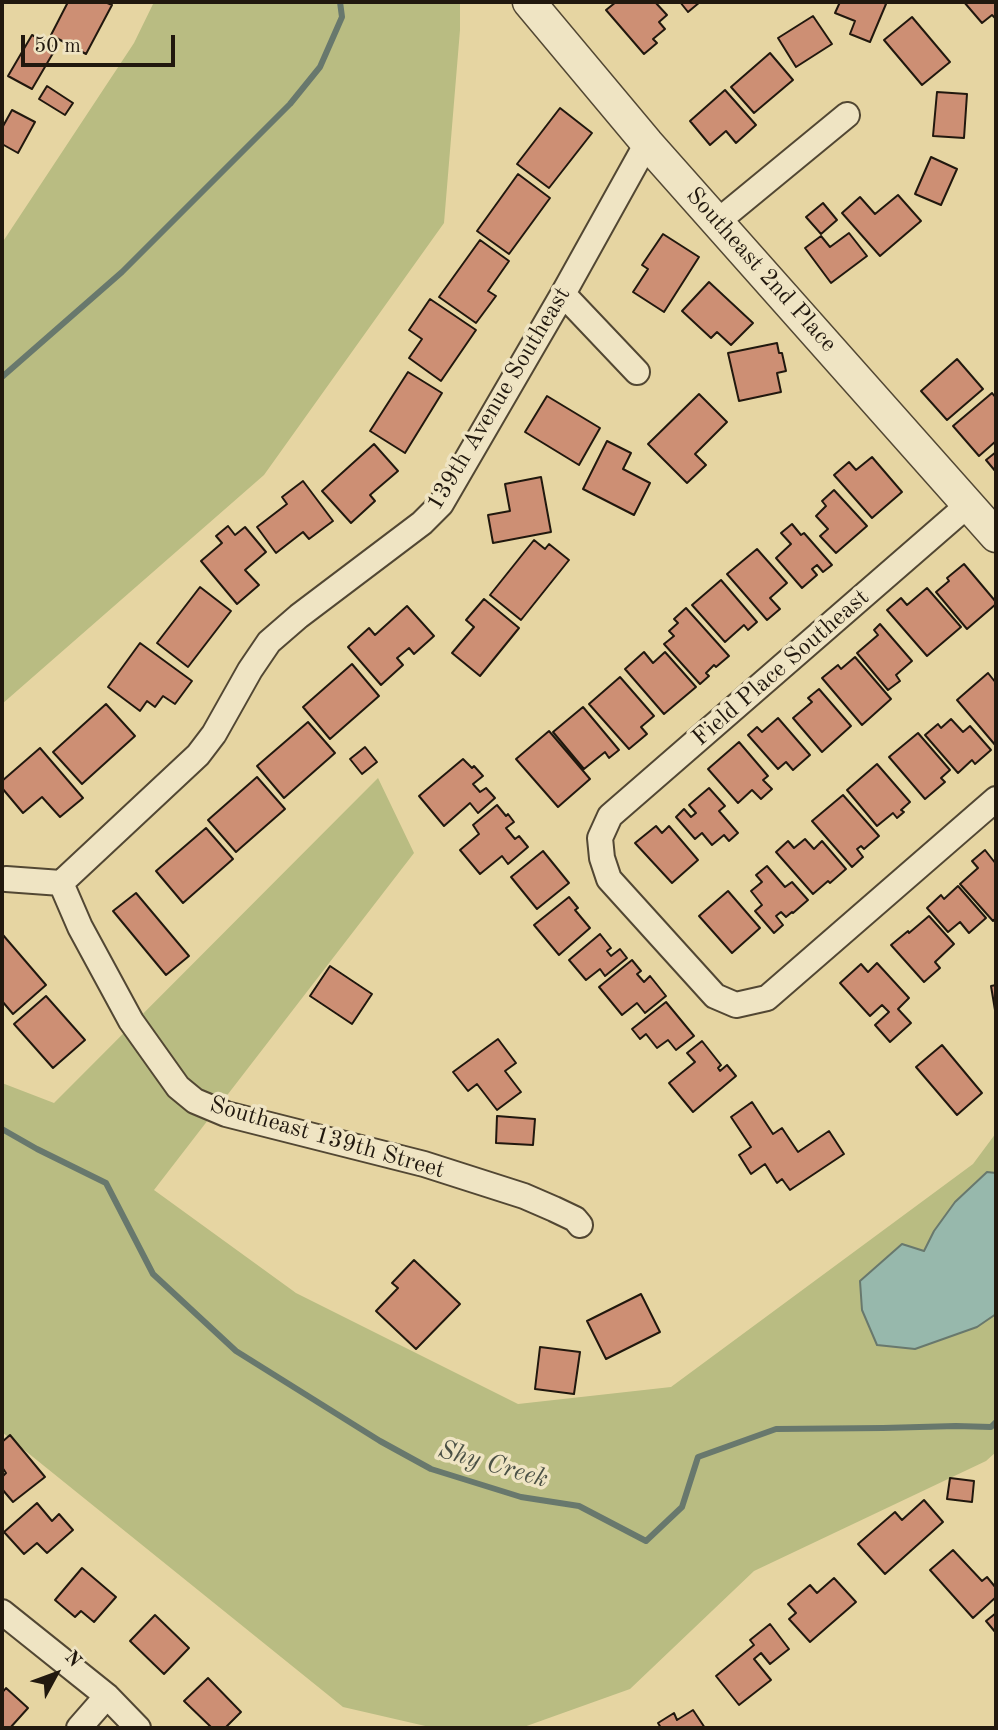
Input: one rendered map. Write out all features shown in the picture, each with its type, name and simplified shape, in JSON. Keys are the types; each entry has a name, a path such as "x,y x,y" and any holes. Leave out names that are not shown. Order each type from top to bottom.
{"street":[{"name":"Southeast 2nd Place","path":"533,3 647,143 996,536"},
{"path":"717,222 847,115"},
{"name":"139th Avenue Southeast","path":"61,883 198,755 214,734 269,642 422,523 442,504 647,143"},
{"path":"563,294 637,372"},
{"name":"Field Place Southeast","path":"969,504 610,816 600,838 602,858 609,879 715,996 736,1005 767,998 996,799"},
{"path":"6,880 61,883"},
{"name":"Southeast 139th Street","path":"61,883 80,927 131,1021 178,1087 195,1101 226,1114 424,1164 524,1196 575,1219 580,1225"},
{"path":"2,1612 107,1696 138,1728"},
{"path":"79,1728 107,1696"}],"green space":[{"path":"154,2 460,2 444,223 264,475 2,704 2,243 134,43"},
{"path":"378,778 414,853 154,1190 296,1293 518,1404 671,1387 973,1164 996,1133 996,1452 986,1461 754,1571 630,1689 521,1728 434,1728 343,1707 2,1432 2,1083 54,1103"}],"water":[{"path":"987,1172 996,1173 996,1314 977,1327 915,1349 877,1345 862,1310 860,1281 902,1244 924,1251 934,1231 955,1202"}],"building":[{"path":"68,2 105,2 112,5 86,54 51,35"},
{"path":"616,2 655,2 667,15 659,22 665,29 653,39 657,43 644,54 606,10"},
{"path":"680,2 700,2 688,12"},
{"path":"840,2 886,4 870,42 850,34 855,21 835,13"},
{"path":"964,2 996,2 996,19 992,15 982,23"},
{"path":"813,16 832,44 796,67 778,38"},
{"path":"912,17 950,62 922,85 884,40"},
{"path":"32,35 56,48 32,89 8,76"},
{"path":"770,53 793,80 754,113 731,87"},
{"path":"47,86 73,103 65,115 39,99"},
{"path":"725,90 756,125 736,143 726,131 710,145 690,121"},
{"path":"937,92 967,94 964,138 933,136"},
{"path":"560,108 592,133 549,188 517,164"},
{"path":"12,110 35,122 18,153 2,144 2,128"},
{"path":"931,157 957,169 941,205 915,194"},
{"path":"518,174 550,198 509,254 477,231"},
{"path":"898,195 921,221 880,256 842,213 860,197 875,214"},
{"path":"823,203 837,220 821,234 806,217"},
{"path":"849,233 867,256 831,283 805,248 821,236 830,247"},
{"path":"663,234 699,257 664,312 633,292 648,269 642,265"},
{"path":"480,240 509,261 488,291 496,296 476,323 439,297"},
{"path":"709,282 753,323 731,345 717,332 711,338 682,311"},
{"path":"430,299 476,330 441,381 409,358 422,339 409,330"},
{"path":"777,343 786,371 777,373 781,392 739,401 728,353"},
{"path":"957,359 983,389 947,420 921,391"},
{"path":"408,372 442,393 405,453 370,431"},
{"path":"992,393 996,398 996,441 979,456 953,426"},
{"path":"699,394 727,422 695,454 706,465 687,483 648,444"},
{"path":"547,396 600,428 579,465 525,432"},
{"path":"607,441 631,453 623,469 650,483 634,515 583,489"},
{"path":"374,444 398,471 370,495 375,501 351,523 322,491"},
{"path":"996,452 996,472 986,460"},
{"path":"872,457 902,492 872,518 834,475 849,462 856,470"},
{"path":"541,477 551,532 493,543 488,515 510,511 505,484"},
{"path":"303,481 333,521 309,539 303,532 276,553 257,527 287,504 282,497"},
{"path":"834,490 867,526 836,553 820,536 828,529 816,516 826,506 822,501"},
{"path":"792,524 801,535 804,533 832,565 823,572 817,565 812,569 817,575 802,588 776,558 791,544 781,533"},
{"path":"228,526 235,535 245,527 266,552 245,570 259,585 237,604 201,561 222,543 216,536"},
{"path":"534,540 545,549 549,544 569,560 521,620 490,595"},
{"path":"757,549 787,583 770,598 780,609 767,620 727,574"},
{"path":"964,564 996,602 967,629 936,592 949,581 947,578"},
{"path":"721,580 757,622 748,630 744,625 725,642 692,605"},
{"path":"200,587 231,611 188,667 157,643"},
{"path":"927,588 961,627 927,656 887,610 901,598 907,605"},
{"path":"484,599 519,628 480,676 452,653 474,627 466,620"},
{"path":"407,606 434,636 414,654 409,648 397,658 403,665 381,685 348,647 369,628 375,635"},
{"path":"686,608 729,656 716,667 714,665 706,673 709,676 700,684 664,644 674,636 669,631 678,623 674,619"},
{"path":"880,624 912,661 896,675 900,681 888,690 857,653 878,635 874,630"},
{"path":"140,643 192,681 175,704 163,696 155,707 147,701 140,711 108,687"},
{"path":"644,652 653,663 665,652 696,687 664,714 625,669"},
{"path":"855,657 891,699 862,725 822,678 838,665 841,669"},
{"path":"352,664 379,696 330,739 303,707"},
{"path":"988,673 996,683 996,746 957,700"},
{"path":"620,677 654,716 641,727 647,734 629,749 589,704"},
{"path":"819,689 851,726 822,752 793,718 812,702 808,698"},
{"path":"106,704 135,736 82,784 53,752"},
{"path":"583,707 619,750 609,758 605,752 584,769 553,732"},
{"path":"778,718 810,755 793,770 786,762 778,769 748,735 757,727 762,732"},
{"path":"951,719 963,732 970,726 991,750 975,764 972,760 958,773 925,735 938,724 941,728"},
{"path":"308,722 335,753 284,798 257,766"},
{"path":"549,731 590,779 558,807 516,759"},
{"path":"918,733 950,770 941,778 945,782 925,799 889,757"},
{"path":"739,742 768,776 763,780 772,789 761,799 752,790 738,803 708,769"},
{"path":"365,747 377,762 362,774 350,759"},
{"path":"40,748 83,798 60,817 42,797 23,813 2,788 2,781"},
{"path":"463,759 483,776 473,784 480,792 486,788 495,798 478,813 470,803 444,826 419,796"},
{"path":"877,764 910,802 897,818 893,813 877,826 847,790"},
{"path":"257,777 285,809 236,852 208,820"},
{"path":"709,788 725,806 719,811 738,833 729,841 724,835 712,845 702,833 695,839 676,817 684,809 691,817 696,813 689,805"},
{"path":"843,795 879,836 864,849 861,846 857,849 863,857 852,867 812,821"},
{"path":"497,805 514,822 506,828 515,839 519,836 528,847 508,864 502,856 480,874 460,850 479,834 473,825"},
{"path":"656,826 662,833 669,826 698,860 672,883 635,843"},
{"path":"206,828 233,859 183,903 156,871"},
{"path":"805,839 814,849 822,841 846,869 813,894 776,852 788,841 794,848"},
{"path":"985,850 996,864 996,918 993,921 960,884 978,868 972,861"},
{"path":"543,851 569,883 537,909 511,877"},
{"path":"767,866 785,887 792,882 808,900 786,917 781,912 776,916 783,925 774,933 755,911 762,905 751,891 762,882 756,875"},
{"path":"958,886 986,918 969,933 960,922 948,932 927,908 941,895 944,899"},
{"path":"728,891 760,928 732,953 699,916"},
{"path":"136,893 189,956 166,975 113,911"},
{"path":"569,897 578,908 575,910 590,928 559,955 534,925"},
{"path":"929,916 954,944 935,962 940,968 924,982 891,945"},
{"path":"600,934 611,948 607,951 611,956 620,949 627,958 605,976 600,969 586,980 569,960"},
{"path":"3,935 46,985 13,1014 2,1001"},
{"path":"632,960 641,971 637,974 644,982 650,976 666,996 645,1013 637,1003 622,1015 599,987"},
{"path":"877,963 909,998 898,1009 911,1023 890,1042 875,1025 889,1012 882,1005 870,1016 840,983 861,964 868,972"},
{"path":"330,966 372,994 352,1024 310,996"},
{"path":"996,985 996,1016 991,986"},
{"path":"46,996 85,1040 53,1068 14,1024"},
{"path":"666,1002 694,1036 676,1050 668,1040 657,1048 646,1034 640,1039 632,1029"},
{"path":"498,1039 516,1063 505,1071 521,1092 497,1110 477,1084 468,1091 453,1072"},
{"path":"702,1041 721,1065 718,1068 720,1071 727,1065 736,1076 693,1112 669,1083 695,1062 687,1053"},
{"path":"942,1045 982,1093 957,1115 916,1067"},
{"path":"752,1102 773,1134 782,1128 798,1152 829,1131 844,1154 790,1190 782,1179 777,1183 765,1164 751,1174 739,1155 751,1147 731,1117"},
{"path":"497,1116 535,1119 533,1145 496,1143"},
{"path":"414,1260 460,1304 416,1349 376,1311 398,1288 392,1283"},
{"path":"641,1294 660,1332 606,1359 587,1321"},
{"path":"540,1347 580,1352 574,1394 535,1389"},
{"path":"10,1435 45,1477 13,1502 2,1489 2,1477 6,1473 2,1467 2,1442"},
{"path":"950,1478 974,1481 972,1502 947,1499"},
{"path":"924,1500 943,1522 885,1574 858,1544 895,1512 902,1520"},
{"path":"37,1503 52,1521 59,1514 73,1530 47,1553 37,1543 24,1554 4,1532"},
{"path":"953,1550 982,1581 987,1577 996,1588 996,1597 973,1618 930,1570"},
{"path":"82,1568 116,1597 94,1622 81,1611 75,1617 55,1600"},
{"path":"834,1578 856,1602 810,1642 789,1619 796,1613 788,1604 810,1585 817,1593"},
{"path":"996,1613 996,1633 986,1621"},
{"path":"155,1615 189,1648 164,1674 130,1641"},
{"path":"770,1624 789,1649 770,1664 761,1653 754,1659 771,1680 739,1705 716,1676 754,1645 750,1640"},
{"path":"208,1678 241,1712 225,1728 212,1728 184,1701"},
{"path":"6,1688 28,1708 10,1728 2,1728 2,1693"},
{"path":"693,1710 705,1728 661,1728 658,1723 674,1713 677,1720"}],"waterway":[{"path":"2,377 122,272 290,104 320,67 342,17 340,2"},
{"name":"Shy Creek","path":"2,1129 106,1183 153,1274 236,1351 380,1441 431,1469 521,1497 579,1506 646,1541 682,1507 698,1457 776,1429 991,1427 996,1422"}]}
